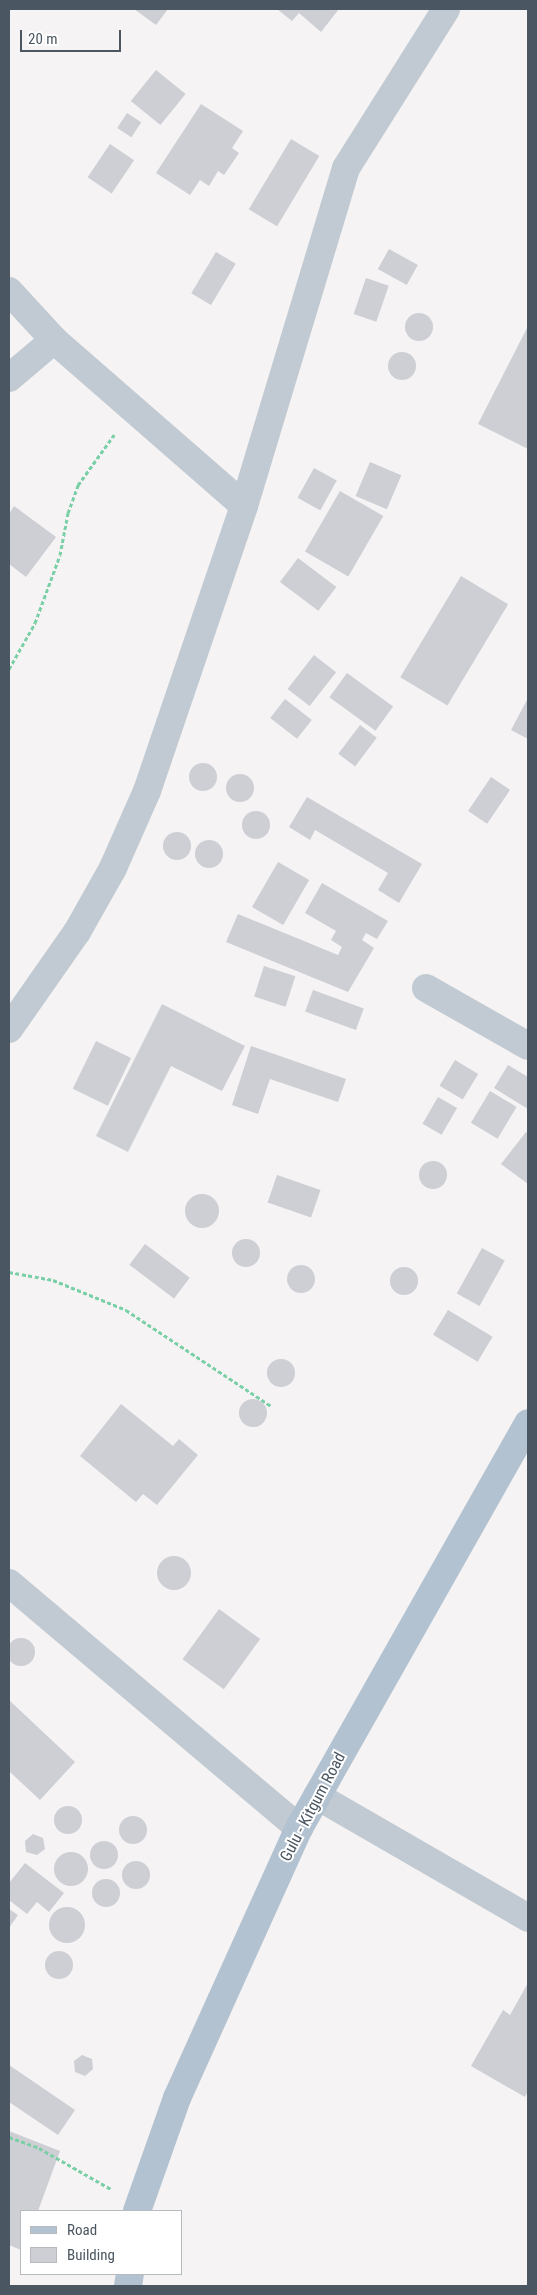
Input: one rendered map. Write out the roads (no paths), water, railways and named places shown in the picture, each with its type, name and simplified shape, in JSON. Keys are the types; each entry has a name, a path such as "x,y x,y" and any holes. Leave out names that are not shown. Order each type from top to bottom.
{"main road":[{"name":"Gulu - Kitgum Road","path":"138,2208 176,2098 298,1828 528,1422"}],"street":[{"path":"9,1029 77,932 113,868 154,774 244,506 346,168 446,9"},
{"path":"9,291 54,340 244,506"},
{"path":"9,378 54,340"},
{"path":"426,988 528,1046"},
{"path":"9,1583 298,1828"},
{"path":"317,1796 528,1918"}]}
